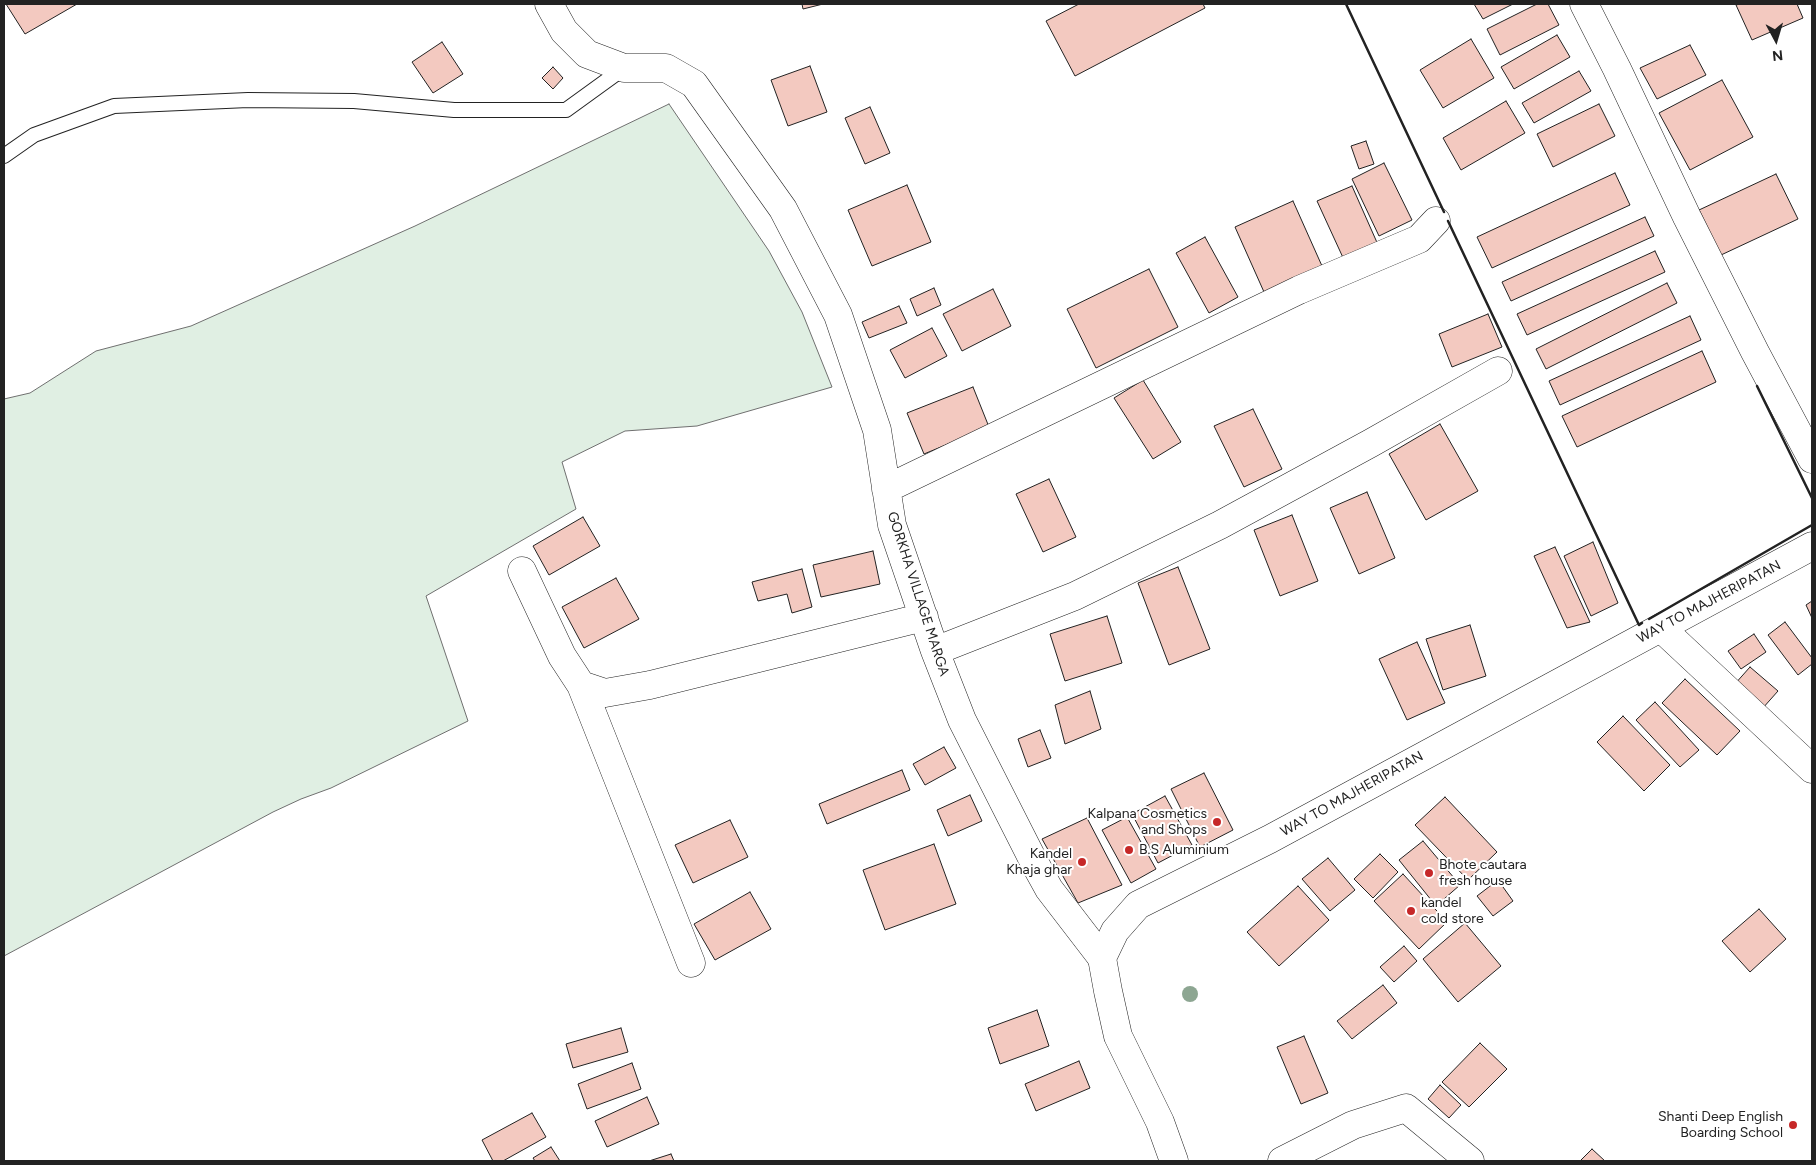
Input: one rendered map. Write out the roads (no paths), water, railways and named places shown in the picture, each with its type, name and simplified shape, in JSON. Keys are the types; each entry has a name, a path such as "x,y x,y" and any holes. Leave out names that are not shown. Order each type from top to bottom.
{"street":[{"name":"GORKHA VILLAGE MARGA","path":"548,4 564,31 587,54 624,68 666,68 694,84 783,209 838,315 877,430 892,525 935,651 962,720 1049,889 1102,958"},
{"path":"1584,4 1617,69 1691,226 1812,460"},
{"path":"886,488 1299,290 1419,239 1436,221"},
{"path":"935,651 1075,596 1220,525 1498,371"},
{"name":"WAY TO MAJHERIPATAN","path":"1102,958 1115,932 1138,905 1270,839 1812,546"},
{"path":"522,571 562,656 581,685 691,964"},
{"path":"581,685 605,693 650,685 924,617"},
{"path":"1661,628 1812,770"},
{"path":"1102,958 1118,1036 1160,1122 1174,1161"},
{"path":"1282,1161 1353,1125 1406,1108 1470,1161"}],"lane":[{"path":"4,156 34,135 114,106 248,100 354,101 454,110 566,110 624,68"}],"place":[{"name":"Kalpana Cosmetics and Shops","path":"1217,822"},
{"name":"B.S Aluminium","path":"1129,850"},
{"name":"Kandel Khaja ghar","path":"1082,862"},
{"name":"Bhote cautara fresh house","path":"1429,873"},
{"name":"kandel cold store","path":"1411,911"},
{"name":"Shanti Deep English Boarding School","path":"1793,1125"}]}
